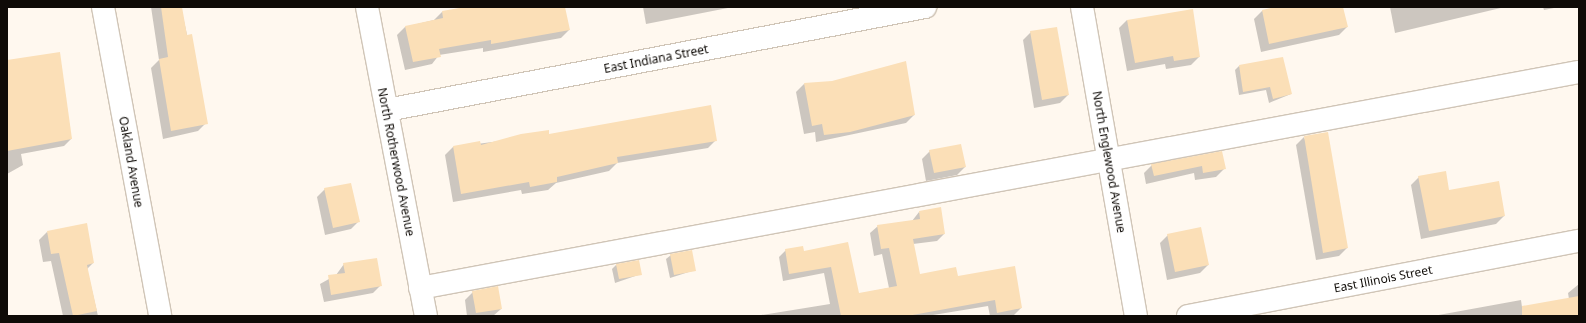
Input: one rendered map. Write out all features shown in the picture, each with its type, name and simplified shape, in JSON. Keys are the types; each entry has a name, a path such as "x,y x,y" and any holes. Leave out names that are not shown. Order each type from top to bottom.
{"street":[{"name":"Oakland Avenue","path":"103,7 160,316"},
{"name":"North Rotherwood Avenue","path":"368,7 426,316"},
{"name":"East Indiana Street","path":"387,110 924,7"},
{"name":"North Englewood Avenue","path":"1082,7 1136,316"},
{"path":"420,288 1108,158 1579,72"},
{"name":"East Illinois Street","path":"1188,316 1579,241"}],"building":[{"path":"161,7 182,7 187,35 192,34 208,124 171,131 159,59 168,57"},
{"path":"465,7 565,7 570,30 491,44 491,40 439,49 441,57 413,62 405,26 443,18 442,11"},
{"path":"1275,7 1343,7 1348,27 1269,44 1262,10"},
{"path":"1193,9 1200,57 1174,61 1173,56 1135,63 1127,20"},
{"path":"1057,27 1069,95 1042,100 1030,31"},
{"path":"60,52 72,139 7,151 7,60"},
{"path":"1283,57 1292,94 1273,99 1270,87 1243,92 1239,65"},
{"path":"906,61 915,115 850,132 824,135 822,124 812,126 804,83 832,81"},
{"path":"711,105 717,141 617,157 618,163 557,177 557,182 530,187 529,182 461,194 453,146 480,141 481,145 521,134 549,130 549,134"},
{"path":"1328,132 1348,248 1323,253 1304,136"},
{"path":"961,144 966,167 934,173 929,150"},
{"path":"1222,151 1226,169 1203,173 1202,166 1154,176 1151,164"},
{"path":"1446,171 1449,190 1499,181 1505,216 1429,231 1418,176"},
{"path":"351,183 360,222 333,228 324,188"},
{"path":"941,207 945,234 913,239 920,274 956,267 958,276 1015,266 1022,308 997,313 995,300 907,316 841,316 831,267 789,274 785,249 803,246 804,251 848,242 859,293 897,286 889,248 881,249 877,225 920,219 919,211"},
{"path":"87,223 94,263 87,265 97,311 73,316 59,253 51,254 47,231"},
{"path":"1201,227 1209,265 1175,272 1167,234"},
{"path":"692,250 696,271 674,275 670,254"},
{"path":"377,258 382,286 331,295 328,275 345,273 343,263"},
{"path":"639,260 642,275 619,279 616,264"},
{"path":"498,286 502,309 476,313 472,291"},
{"path":"1579,296 1579,316 1522,316 1522,306"}]}
